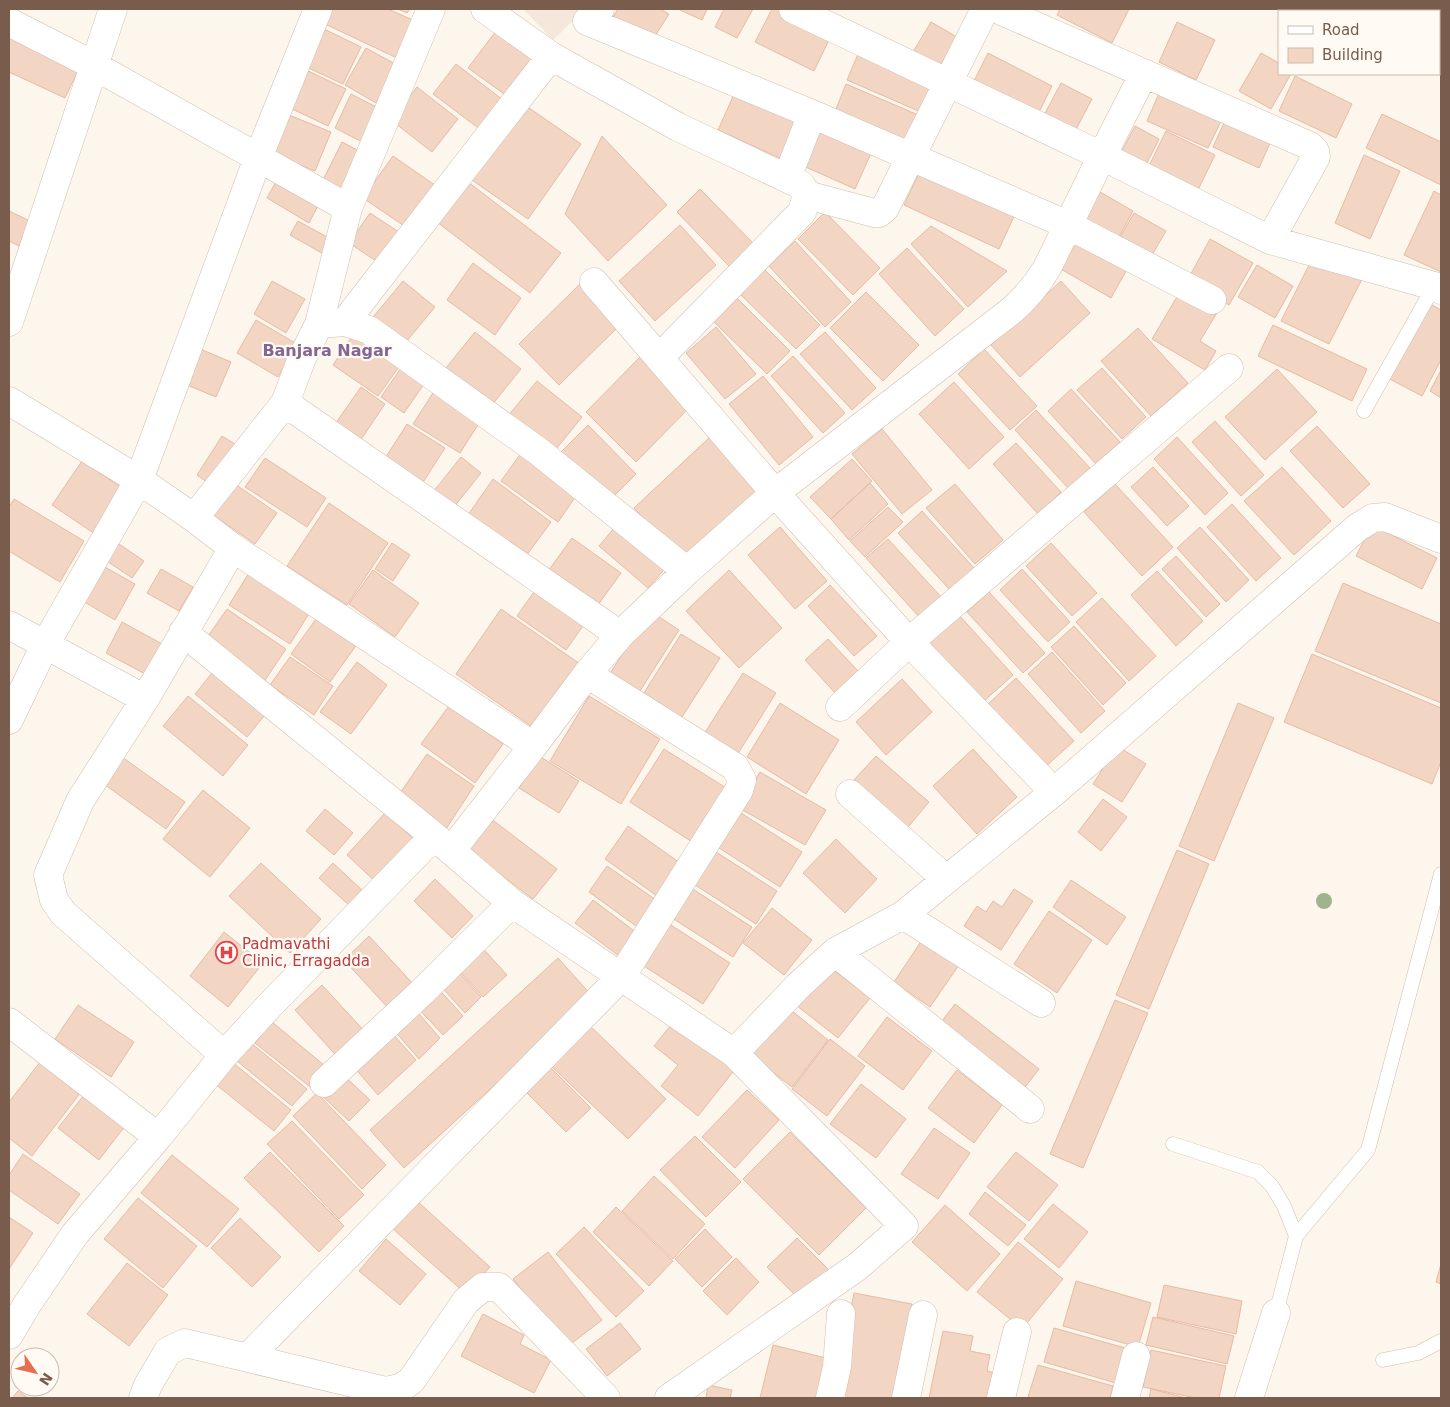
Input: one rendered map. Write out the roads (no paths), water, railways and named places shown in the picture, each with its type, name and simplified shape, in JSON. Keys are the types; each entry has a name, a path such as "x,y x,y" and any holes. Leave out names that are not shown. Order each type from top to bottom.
{"street":[{"path":"9,322 113,9"},
{"path":"9,720 45,645 140,480 258,158 318,9"},
{"path":"332,323 348,208 431,9"},
{"path":"484,9 551,56 678,127 801,184 807,195 802,212 659,358"},
{"path":"600,9 587,21 812,114 1068,225 1212,300"},
{"path":"794,9 1102,156 1270,240 1437,288"},
{"path":"807,195 874,213 879,213 885,208 985,9"},
{"path":"997,9 1310,146 1315,151 1316,157 1314,162 1270,240"},
{"path":"9,22 93,65 348,208"},
{"path":"194,518 285,403 302,358 551,56"},
{"path":"9,1335 28,1303 75,1234 158,1137 224,1055 271,1004 442,844 533,746 587,674 620,635 687,571 775,493 1025,299 1040,279 1144,73"},
{"path":"787,178 812,114"},
{"path":"594,282 775,493 909,642 1054,792"},
{"path":"332,323 369,330 538,451 687,571"},
{"path":"840,707 909,642 1228,368"},
{"path":"9,401 140,480 233,548 533,746"},
{"path":"285,403 620,635"},
{"path":"734,1053 798,986 836,952 903,915 1054,792 1358,527 1373,518 1385,517 1441,539"},
{"path":"224,1055 63,913 54,900 48,875 80,801 144,699 233,548"},
{"path":"9,625 144,699"},
{"path":"183,632 512,903 734,1053 904,1226 857,1267 669,1398"},
{"path":"248,1357 621,977 739,790 742,780 735,767 587,674"},
{"path":"850,794 946,879"},
{"path":"324,1083 421,993 512,903"},
{"path":"903,915 1041,1003"},
{"path":"836,952 1030,1109"},
{"path":"9,1022 158,1137"},
{"path":"143,1398 148,1385 168,1352 185,1343 386,1390 400,1388 411,1380 466,1301 483,1287 499,1288 606,1398"},
{"path":"1249,1398 1276,1312"},
{"path":"830,1398 837,1367 841,1314"},
{"path":"906,1398 923,1315"},
{"path":"1001,1398 1017,1332"},
{"path":"1125,1398 1136,1356"}],"lane":[{"path":"1364,411 1437,288"},
{"path":"1276,1312 1296,1236 1368,1150 1441,874"},
{"path":"1173,1144 1258,1172 1272,1186 1284,1206 1296,1236"},
{"path":"1383,1360 1418,1353 1441,1341"}],"place":[{"name":"Padmavathi Clinic, Erragadda","path":"226,953"}],"district":[{"name":"Banjara Nagar","path":"327,350"}]}
